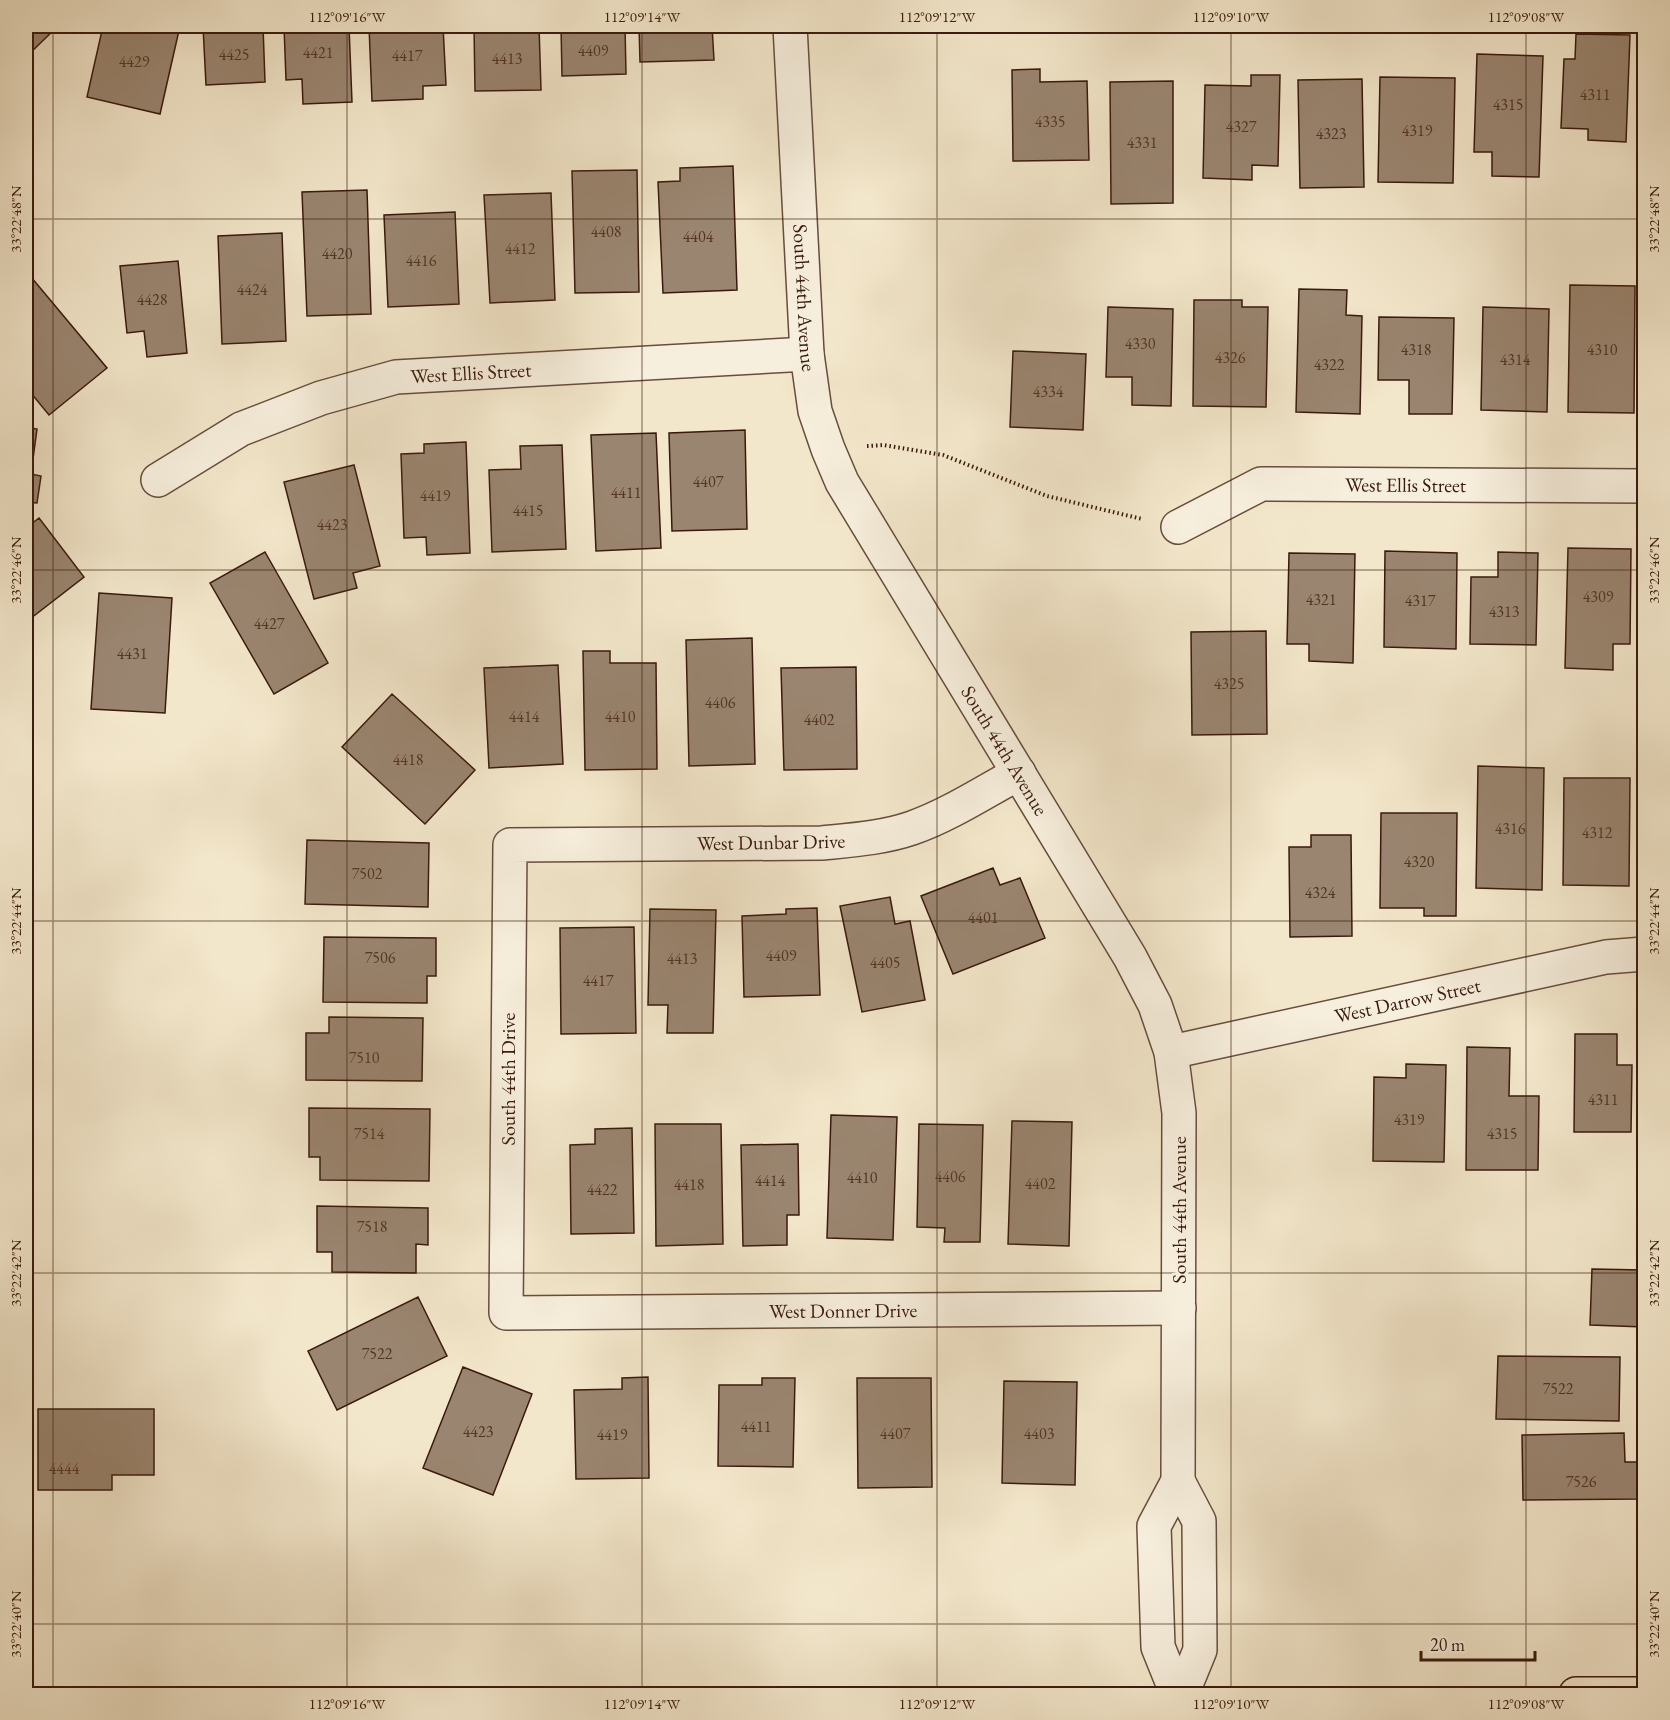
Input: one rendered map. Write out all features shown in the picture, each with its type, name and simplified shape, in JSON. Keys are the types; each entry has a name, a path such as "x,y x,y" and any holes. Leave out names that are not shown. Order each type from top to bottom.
{"main road":[{"path":"1576,1695 1644,1694"}],"street":[{"name":"South 44th Avenue","path":"790,26 807,354 815,411 828,449 842,482 1130,957 1155,1005 1171,1052 1179,1113 1178,1482 1154,1526 1158,1647 1177,1695"},
{"name":"West Ellis Street","path":"158,480 241,429 321,398 396,377 807,354"},
{"name":"West Ellis Street","path":"1178,527 1262,484 1644,486"},
{"name":"West Dunbar Drive","path":"510,845 822,843 869,838 912,828 1018,773"},
{"name":"South 44th Drive","path":"506,1313 510,845"},
{"name":"West Darrow Street","path":"1171,1052 1606,957 1644,954"},
{"name":"West Donner Drive","path":"506,1313 1179,1308"},
{"name":"South 44th Avenue","path":"1178,1482 1199,1521 1200,1650 1182,1695"}],"path":[{"path":"828,449 884,445 943,455 1047,496 1178,527"}],"building":[{"path":"26,26 58,26 26,57"},
{"path":"103,26 180,26 160,114 87,97"},
{"path":"203,26 263,26 265,82 206,85"},
{"path":"284,26 349,26 352,102 303,104 302,79 286,80"},
{"path":"369,26 443,26 446,85 423,86 423,99 372,101"},
{"path":"474,26 539,26 541,90 475,91"},
{"path":"561,26 625,26 626,74 562,76"},
{"path":"639,26 712,26 714,60 640,62"},
{"path":"1576,34 1630,35 1626,142 1588,140 1588,129 1561,128 1564,59 1575,59"},
{"path":"1477,54 1543,56 1539,177 1492,176 1492,152 1474,152"},
{"path":"1040,69 1040,82 1087,81 1089,160 1013,161 1012,70"},
{"path":"1251,75 1280,75 1278,166 1252,165 1252,180 1203,178 1205,85 1251,86"},
{"path":"1380,77 1455,78 1453,183 1378,182"},
{"path":"1362,79 1364,187 1300,188 1298,80"},
{"path":"1173,81 1173,203 1111,204 1110,82"},
{"path":"733,166 737,290 663,293 658,182 680,181 680,168"},
{"path":"637,170 639,292 575,293 572,171"},
{"path":"367,190 371,314 307,316 302,192"},
{"path":"551,193 555,300 490,303 484,195"},
{"path":"455,212 459,304 388,307 384,215"},
{"path":"282,233 286,341 222,344 218,236"},
{"path":"178,261 187,353 147,357 144,331 127,333 120,266"},
{"path":"26,271 107,368 49,415 26,387"},
{"path":"1570,285 1635,286 1634,413 1568,412"},
{"path":"1299,289 1347,290 1346,315 1362,316 1360,414 1296,412"},
{"path":"1194,300 1242,300 1242,307 1268,307 1266,407 1193,406"},
{"path":"1108,307 1173,309 1171,406 1132,405 1132,377 1106,377"},
{"path":"1483,307 1549,309 1547,412 1481,410"},
{"path":"1379,317 1454,318 1452,414 1409,414 1409,380 1378,380"},
{"path":"1013,351 1086,354 1083,430 1010,427"},
{"path":"26,427 37,429 31,474 41,476 37,503 26,502"},
{"path":"745,430 747,529 672,531 669,433"},
{"path":"656,433 661,548 596,551 591,435"},
{"path":"466,442 470,553 427,555 426,537 404,538 401,454 424,453 424,444"},
{"path":"562,445 566,549 492,552 489,470 521,469 520,446"},
{"path":"354,465 380,566 353,573 357,588 314,599 284,482"},
{"path":"39,518 84,577 26,622 26,528"},
{"path":"1568,548 1631,549 1630,644 1613,644 1613,670 1565,668"},
{"path":"1385,551 1457,553 1456,649 1384,647"},
{"path":"265,552 328,663 274,694 210,583"},
{"path":"1498,552 1538,553 1536,645 1470,644 1471,577 1498,577"},
{"path":"1289,553 1355,554 1353,663 1309,661 1309,644 1287,644"},
{"path":"99,593 172,598 165,713 91,709"},
{"path":"1266,631 1267,734 1192,735 1191,632"},
{"path":"752,638 755,764 689,766 686,640"},
{"path":"583,651 610,651 610,663 656,663 657,769 585,770"},
{"path":"558,665 563,764 489,768 484,668"},
{"path":"856,667 857,769 784,770 781,668"},
{"path":"392,694 475,770 425,824 342,747"},
{"path":"1478,766 1544,768 1542,890 1476,888"},
{"path":"1564,778 1630,778 1629,886 1563,885"},
{"path":"1381,813 1457,813 1456,916 1424,916 1424,908 1380,908"},
{"path":"1311,835 1351,835 1352,936 1290,937 1289,847 1311,847"},
{"path":"307,840 429,843 428,907 305,904"},
{"path":"993,868 1000,885 1020,878 1045,938 953,974 921,896"},
{"path":"890,897 895,924 910,921 925,1000 862,1012 840,906"},
{"path":"817,908 820,995 744,997 742,916 786,914 786,909"},
{"path":"650,909 716,910 713,1033 667,1033 668,1005 648,1005"},
{"path":"634,927 636,1033 561,1034 560,928"},
{"path":"324,937 436,938 436,976 427,976 427,1003 323,1002"},
{"path":"329,1017 423,1018 422,1081 306,1080 306,1033 329,1033"},
{"path":"1575,1034 1617,1034 1617,1065 1632,1065 1631,1132 1574,1132"},
{"path":"1467,1047 1510,1048 1509,1096 1539,1096 1538,1170 1466,1170"},
{"path":"1406,1064 1446,1065 1444,1162 1373,1161 1374,1077 1406,1078"},
{"path":"309,1108 430,1109 429,1181 320,1180 320,1157 309,1157"},
{"path":"831,1115 897,1117 893,1240 827,1238"},
{"path":"1012,1121 1072,1122 1069,1246 1008,1244"},
{"path":"655,1124 721,1124 723,1244 656,1246"},
{"path":"919,1124 983,1125 980,1242 944,1242 945,1228 917,1227"},
{"path":"632,1128 634,1233 571,1234 570,1145 595,1144 595,1129"},
{"path":"798,1144 799,1215 787,1215 787,1245 743,1246 741,1145"},
{"path":"317,1206 428,1208 428,1245 416,1244 416,1273 332,1272 332,1252 317,1252"},
{"path":"1592,1269 1644,1270 1644,1327 1590,1325"},
{"path":"418,1297 447,1356 337,1410 308,1351"},
{"path":"1498,1356 1620,1357 1619,1421 1496,1419"},
{"path":"463,1367 532,1394 493,1495 423,1468"},
{"path":"648,1377 649,1478 576,1479 574,1390 622,1389 622,1378"},
{"path":"762,1378 795,1378 793,1467 718,1466 719,1385 762,1385"},
{"path":"857,1378 931,1378 932,1487 858,1488"},
{"path":"1004,1381 1077,1382 1075,1485 1002,1483"},
{"path":"38,1409 154,1409 154,1475 112,1475 112,1490 38,1490"},
{"path":"1624,1433 1625,1462 1640,1462 1640,1499 1523,1500 1522,1435"}]}
